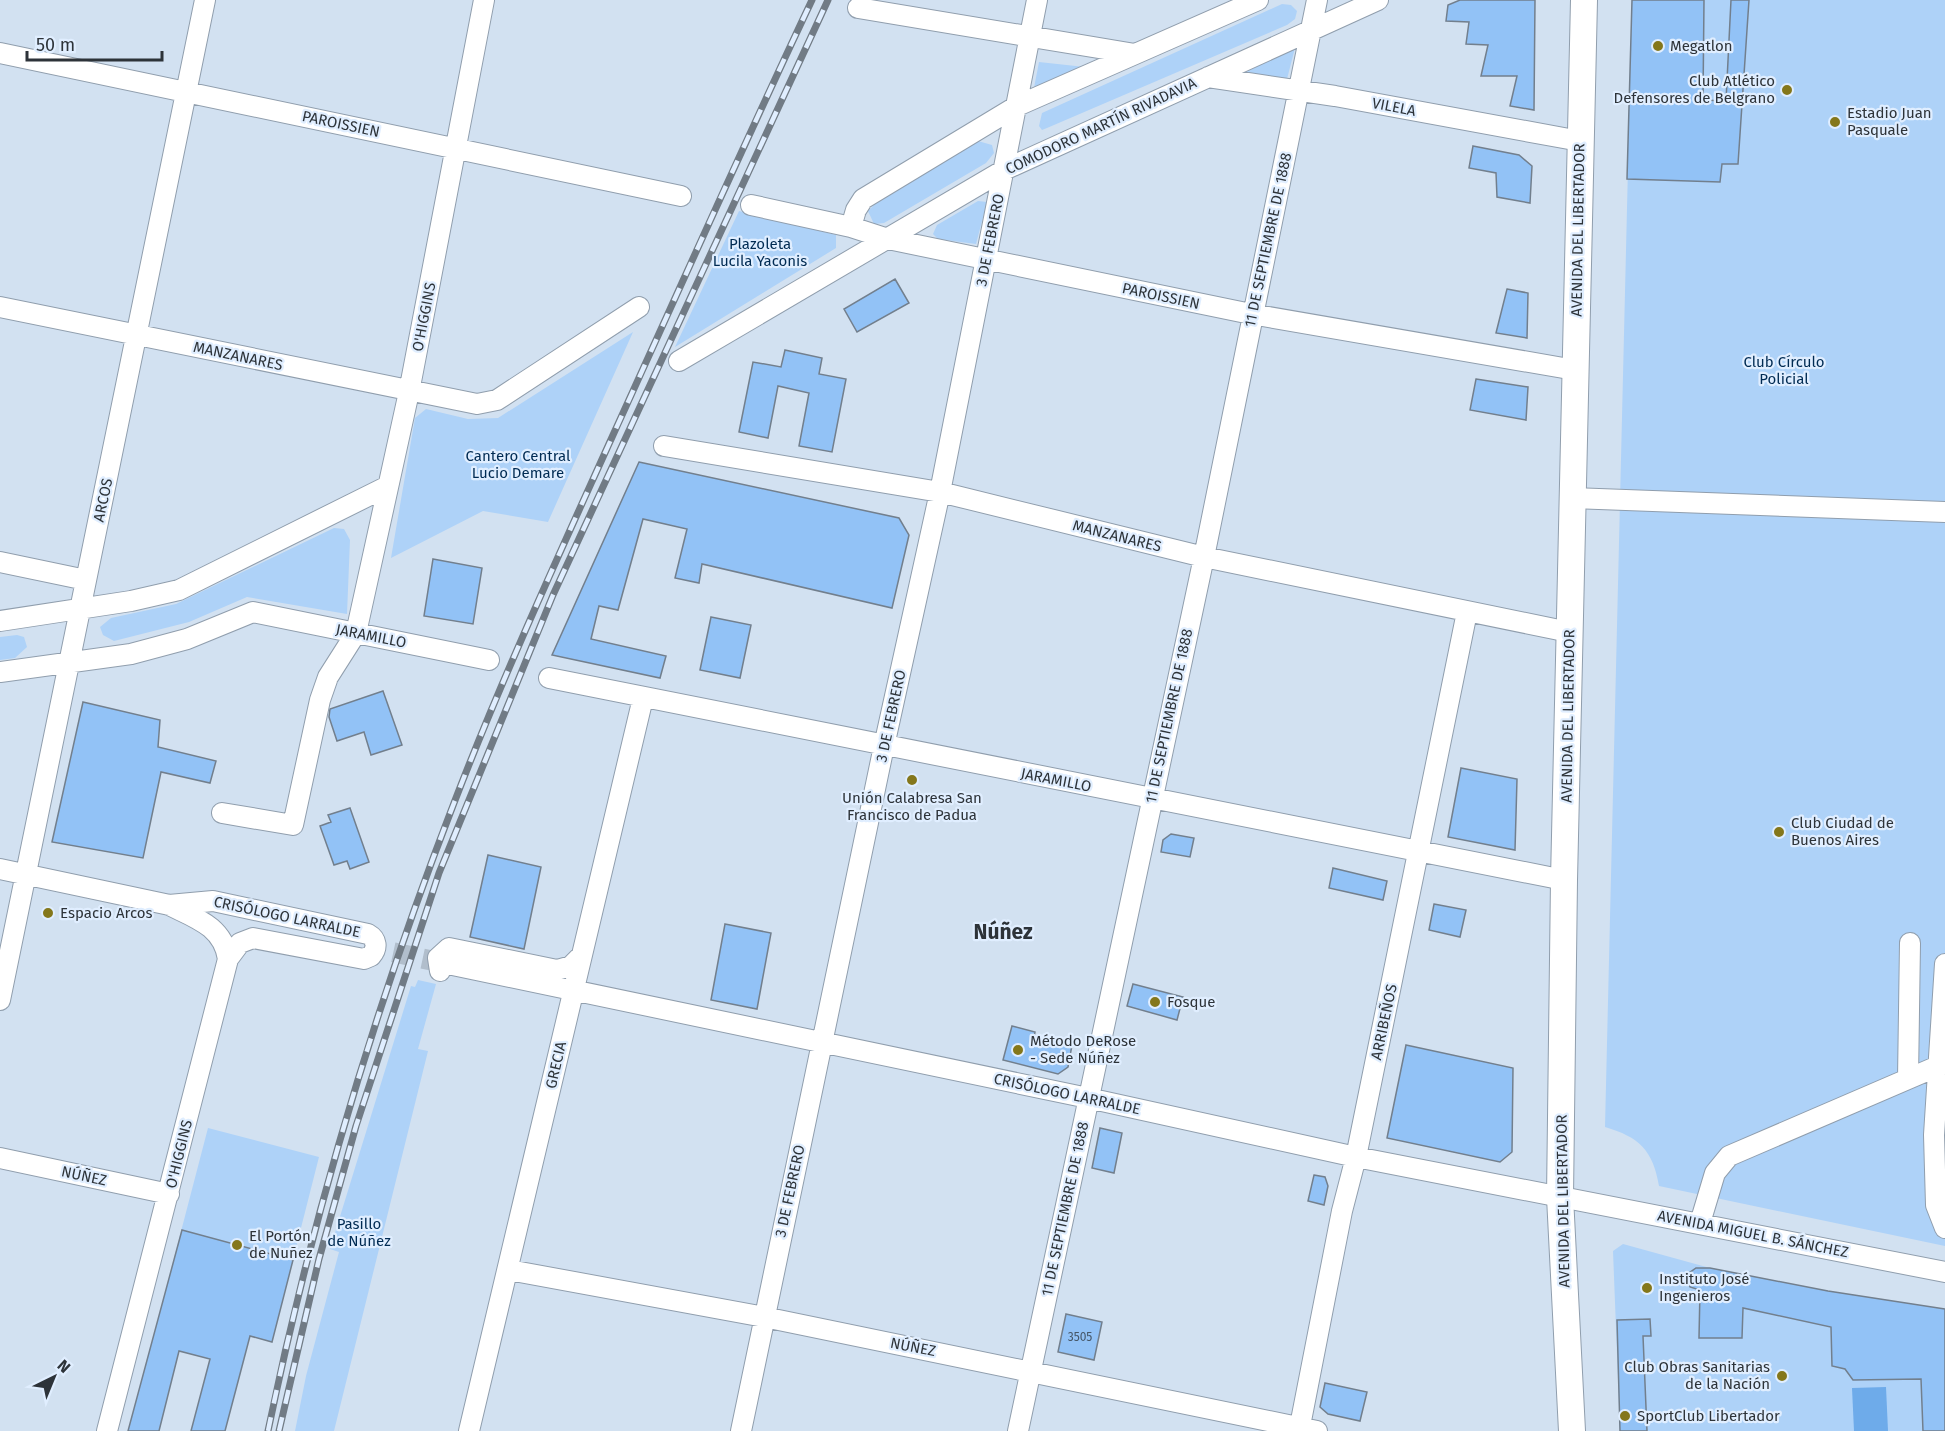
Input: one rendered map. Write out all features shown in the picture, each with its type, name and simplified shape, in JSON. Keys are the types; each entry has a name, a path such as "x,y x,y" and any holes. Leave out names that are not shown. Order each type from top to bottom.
{"main road":[{"name":"AVENIDA DEL LIBERTADOR","path":"1572,1431 1560,1197 1564,880 1584,0"}],"street":[{"name":"ARCOS","path":"0,1000 205,0"},
{"name":"O'HIGGINS","path":"356,633 410,392 484,0"},
{"name":"3 DE FEBRERO","path":"741,1431 884,746 940,492 1036,0"},
{"path":"850,227 863,199 1017,106 1258,0"},
{"name":"11 DE SEPTIEMBRE DE 1888","path":"1018,1431 1204,557 1251,314 1300,91 1317,0"},
{"name":"COMODORO MARTÍN RIVADAVIA","path":"679,361 1004,170 1312,28 1378,0"},
{"path":"858,8 1135,54"},
{"name":"PAROISSIEN","path":"0,53 681,196"},
{"name":"VILELA","path":"1208,77 1300,91 1580,141"},
{"name":"PAROISSIEN","path":"751,205 850,227 888,239 1251,314 1575,370"},
{"name":"MANZANARES","path":"0,307 477,404 496,400 639,307"},
{"name":"MANZANARES","path":"664,446 940,492 1204,557 1569,632"},
{"path":"0,621 80,610 179,590 388,486"},
{"path":"1572,498 1945,512"},
{"path":"0,562 86,580"},
{"name":"JARAMILLO","path":"68,664 131,654 187,639 253,612 489,660"},
{"name":"ARRIBEÑOS","path":"1305,1430 1341,1211 1356,1157 1467,612"},
{"path":"222,813 293,825 320,700 328,677 356,633"},
{"path":"0,672 68,664"},
{"name":"JARAMILLO","path":"549,678 1564,880"},
{"name":"GRECIA","path":"469,1431 643,698"},
{"name":"CRISÓLOGO LARRALDE","path":"0,869 364,946"},
{"name":"CRISÓLOGO LARRALDE","path":"169,905 213,901 368,934 375,940 376,946 373,954 364,959 253,938 240,943 228,959"},
{"path":"169,905 215,930 224,943 228,959"},
{"path":"1908,1079 1910,943"},
{"name":"CRISÓLOGO LARRALDE","path":"574,990 533,994 449,976 441,971 438,960 442,952 454,948 561,970 571,966 581,956"},
{"name":"O'HIGGINS","path":"107,1431 228,959"},
{"name":"CRISÓLOGO LARRALDE","path":"443,963 1088,1098 1356,1157 1560,1197"},
{"path":"1945,964 1942,1064 1934,1135 1936,1205 1945,1228"},
{"path":"1700,1223 1715,1173 1729,1156 1942,1064"},
{"name":"NÚÑEZ","path":"0,1158 168,1194"},
{"name":"AVENIDA MIGUEL B. SÁNCHEZ","path":"1560,1197 1945,1272"},
{"name":"NÚÑEZ","path":"509,1270 764,1317 1305,1430"}],"green space":[{"name":"Club Círculo Policial","path":"1632,0 1945,0 1945,1246 1659,1186 1653,1163 1642,1147 1627,1135 1605,1127"},
{"path":"1282,4 1291,5 1297,11 1295,19 1287,25 1047,128 1042,130 1039,126 1042,113"},
{"path":"1295,48 1287,79 1244,73"},
{"path":"1039,62 1085,67 1033,93"},
{"path":"978,141 992,145 994,153 986,163 884,223 874,224 868,211 874,205"},
{"path":"978,201 987,202 976,244 938,239 933,234 937,225"},
{"name":"Plazoleta Lucila Yaconis","path":"739,211 836,235 836,248 675,347"},
{"name":"Cantero Central Lucio Demare","path":"633,332 548,522 483,511 391,558 415,418 426,409 468,419 498,418"},
{"path":"334,528 344,529 350,540 347,614 247,597 189,622 114,641 103,635 100,627 111,618 176,604"},
{"path":"17,635 24,637 27,647 15,658 0,660 0,637"},
{"name":"Pasillo de Núñez","path":"418,980 436,984 418,1049 428,1051 334,1431 295,1431 306,1376 339,1252 330,1249 411,986 415,987"},
{"name":"El Portón de Nuñez","path":"208,1128 319,1157 272,1342 160,1312"},
{"name":"Club Obras Sanitarias de la Nación","path":"1623,1244 1710,1268 1830,1292 1945,1309 1945,1431 1620,1431 1613,1251"}],"shaded area":[{"path":"1886,1387 1888,1431 1854,1431 1852,1388"}],"building":[{"path":"1460,0 1535,0 1534,110 1510,106 1517,76 1481,76 1488,45 1466,44 1469,22 1446,21 1448,5"},
{"path":"1632,0 1704,0 1703,100 1726,101 1731,0 1749,0 1738,164 1722,164 1720,182 1627,179"},
{"path":"1473,146 1519,155 1532,166 1530,203 1497,197 1496,173 1469,168"},
{"path":"895,279 909,303 857,332 844,309"},
{"path":"1507,289 1528,293 1527,338 1496,333"},
{"path":"785,350 822,358 819,374 846,379 832,452 799,446 809,393 778,386 768,438 739,432 753,362 781,367"},
{"path":"1476,379 1528,387 1526,420 1470,410"},
{"path":"639,462 899,518 909,535 892,608 702,564 699,583 675,578 687,529 643,519 618,610 599,606 591,639 666,656 660,678 552,655"},
{"path":"433,559 482,568 473,624 424,616"},
{"path":"711,617 751,625 740,678 700,670"},
{"path":"383,691 402,745 371,755 364,732 337,741 329,717 330,709"},
{"path":"83,702 160,720 158,747 216,761 210,783 161,772 143,858 52,842"},
{"path":"1461,768 1517,779 1515,850 1448,837"},
{"path":"350,808 369,862 350,869 347,861 334,865 320,826 331,822 328,815"},
{"path":"1171,834 1194,838 1190,857 1161,852 1163,840"},
{"path":"488,855 541,867 524,949 470,937"},
{"path":"1333,868 1387,881 1383,900 1329,888"},
{"path":"1434,904 1466,910 1460,937 1429,930"},
{"path":"725,924 771,933 757,1009 711,1000"},
{"name":"Fosque","path":"1133,984 1183,997 1177,1020 1127,1006"},
{"path":"1012,1026 1035,1032 1034,1037 1072,1045 1068,1067 1058,1074 1003,1060"},
{"path":"1406,1045 1513,1068 1512,1152 1500,1162 1387,1138"},
{"path":"1100,1128 1122,1133 1114,1173 1092,1168"},
{"path":"1314,1175 1325,1177 1328,1186 1324,1205 1308,1201"},
{"path":"182,1230 293,1260 272,1342 250,1336 225,1431 191,1431 210,1359 179,1351 159,1431 128,1431"},
{"path":"1696,1268 1710,1268 1828,1291 1945,1309 1945,1431 1923,1431 1921,1379 1853,1380 1845,1369 1832,1366 1831,1327 1743,1308 1742,1338 1699,1338 1700,1290 1690,1287 1686,1275"},
{"path":"1066,1314 1102,1322 1094,1360 1058,1352"},
{"path":"1650,1319 1651,1336 1643,1336 1647,1431 1620,1431 1617,1320"},
{"path":"1325,1383 1367,1392 1360,1421 1328,1414 1320,1407"}],"tunnel":[{"path":"364,946 443,963"}],"railway":[{"path":"268,1431 305,1271 348,1113 398,957 454,803 491,710 551,572 812,0"},
{"path":"279,1431 319,1259 356,1126 439,873 553,595 828,0"}],"place":[{"name":"Megatlon","path":"1658,46"},
{"name":"Club Atlético Defensores de Belgrano","path":"1787,90"},
{"name":"Estadio Juan Pasquale","path":"1835,122"},
{"name":"Unión Calabresa San Francisco de Padua","path":"912,780"},
{"name":"Club Ciudad de Buenos Aires","path":"1779,832"},
{"name":"Espacio Arcos","path":"48,913"},
{"name":"Fosque","path":"1155,1002"},
{"name":"Método DeRose - Sede Núñez","path":"1018,1050"},
{"name":"El Portón de Nuñez","path":"237,1245"},
{"name":"Instituto José Ingenieros","path":"1647,1288"},
{"name":"Club Obras Sanitarias de la Nación","path":"1782,1376"},
{"name":"SportClub Libertador","path":"1625,1416"}],"district":[{"name":"Núñez","path":"1003,932"}]}
